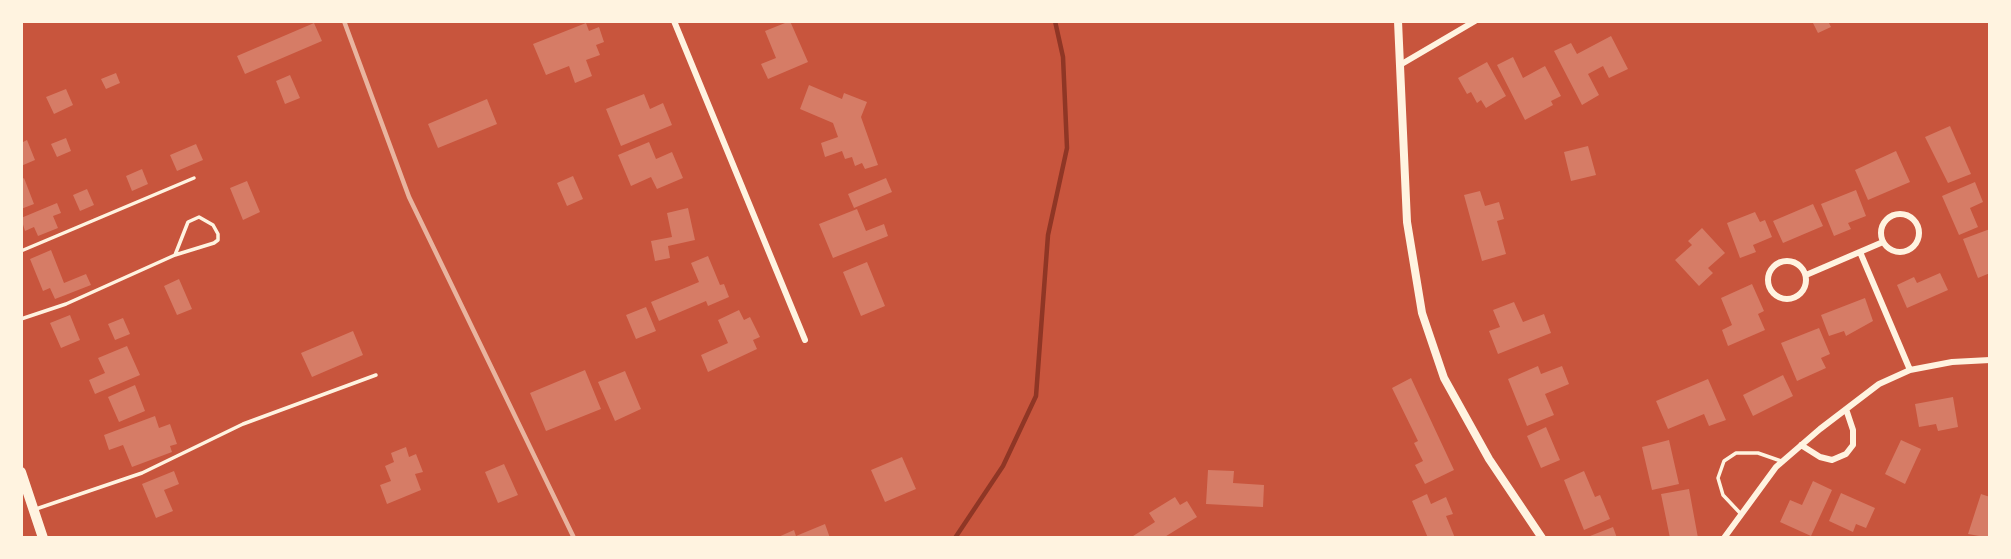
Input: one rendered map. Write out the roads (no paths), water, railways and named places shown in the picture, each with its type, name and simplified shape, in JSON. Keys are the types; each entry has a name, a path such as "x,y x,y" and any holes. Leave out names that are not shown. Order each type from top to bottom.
{"main road":[{"path":"21,472 43,538"}],"street":[{"path":"674,21 805,340"},
{"path":"1398,21 1407,222 1422,313 1444,378 1489,459 1542,538"},
{"path":"1399,65 1475,21"},
{"path":"1907,216 1917,224 1919,237 1906,252 1892,251 1883,242 1881,229 1888,218 1907,216"},
{"path":"1806,275 1883,242"},
{"path":"1860,252 1910,370"},
{"path":"1786,261 1798,264 1806,275 1805,288 1789,299 1777,296 1769,285 1770,272 1786,261"},
{"path":"1724,538 1783,462 1879,384 1910,370 1952,362 1990,360"},
{"path":"1801,445 1820,457 1832,460 1846,454 1853,445 1853,430 1846,409"}],"lane":[{"path":"21,251 194,178"},
{"path":"21,319 66,304 175,255 186,254 218,240 213,225 205,217 192,219 184,229 175,255"},
{"path":"33,509 142,473 243,424 376,375"},
{"path":"1742,515 1723,495 1718,478 1724,461 1736,453 1758,453 1783,462"}],"waterway":[{"path":"955,538 1003,466 1036,396 1048,235 1067,148 1063,57 1055,21"}],"railway":[{"path":"344,21 409,197 574,538"}]}
